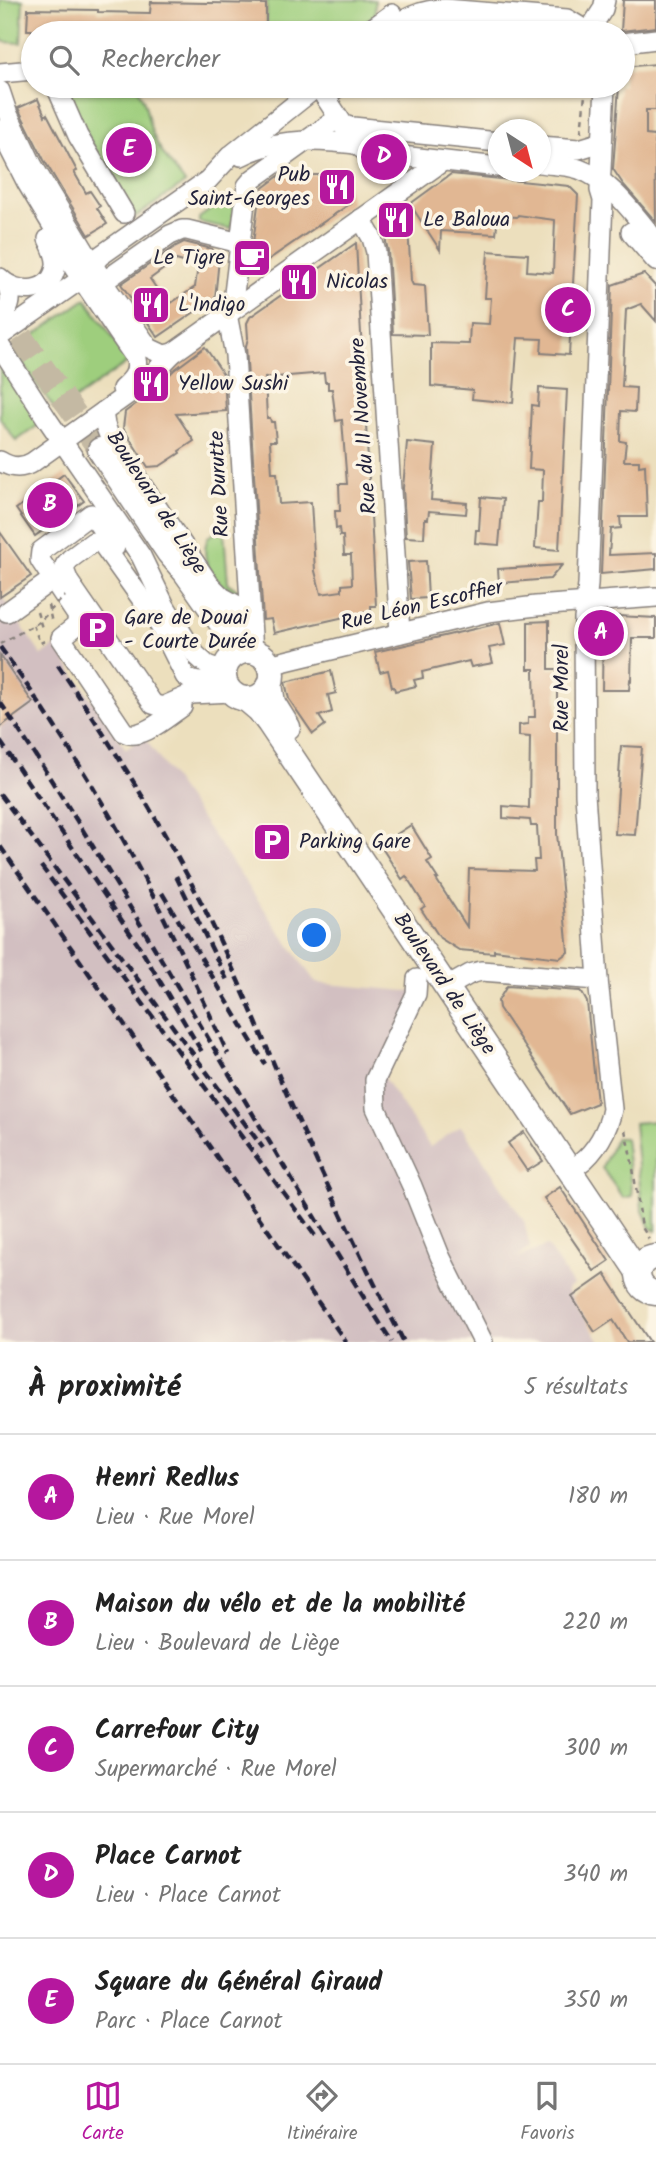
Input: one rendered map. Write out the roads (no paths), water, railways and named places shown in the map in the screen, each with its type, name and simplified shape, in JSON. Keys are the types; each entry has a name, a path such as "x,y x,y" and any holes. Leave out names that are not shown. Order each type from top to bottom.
{"main road":[{"name":"Boulevard de Liège","path":"100,450 169,553 228,632 260,663 280,716 452,984 652,1275"},
{"name":"Boulevard de Liège","path":"169,553 192,600 216,638 231,681 269,723 579,1164 652,1275"},
{"path":"236,654 260,663 259,696 231,681 236,654"}],"street":[{"path":"484,0 577,9 587,21"},
{"path":"598,21 605,0"},
{"path":"394,21 410,14 445,9 561,18 569,21"},
{"path":"410,14 432,21"},
{"path":"635,42 656,39"},
{"path":"635,51 656,50"},
{"path":"0,73 21,71"},
{"path":"0,91 83,269"},
{"path":"61,98 78,136 124,212"},
{"path":"0,326 208,180 219,167 315,98"},
{"path":"331,98 340,122 356,144 366,152 488,166"},
{"name":"Rue Morel","path":"579,1164 594,1150 610,1119 612,1109 598,980 586,794 584,618 587,602 604,98"},
{"path":"0,114 32,180 134,354 137,370 133,379 125,386 25,466 10,466 0,461"},
{"path":"340,122 488,141"},
{"name":"Rue Durutte","path":"260,663 251,613 235,355 229,312 247,187 306,140 340,122"},
{"path":"0,130 27,183 64,245 151,350 164,355 173,353"},
{"path":"219,167 256,149 306,140 488,158"},
{"path":"551,147 579,149 602,142"},
{"path":"551,172 565,173 580,169 595,156 602,142"},
{"path":"0,148 41,224 83,269 145,356 145,375 136,388"},
{"path":"0,447 8,455 20,457 29,454 103,412 150,377 173,353 443,161"},
{"path":"551,165 580,169 602,191 656,261"},
{"path":"602,191 620,199 656,241"},
{"name":"Rue du 11 Novembre","path":"361,219 372,238 376,252 400,633"},
{"path":"4,281 24,290 42,286 53,275 83,269 182,230 240,243"},
{"path":"0,336 83,269"},
{"path":"0,316 10,303 4,281"},
{"path":"0,346 141,556 165,606 195,654 231,681"},
{"name":"Boulevard de Liège","path":"103,412 110,438 209,585 222,597 251,613"},
{"path":"145,603 133,574 91,514 41,551 40,560 78,617 76,626 61,638 124,732 133,736 148,729 203,692"},
{"path":"93,542 101,542 163,630 188,679 202,682 231,681 166,706 153,704 69,582 65,565 93,542"},
{"path":"7,612 53,579"},
{"name":"Rue Léon Escoffier","path":"260,663 495,611 656,597"},
{"path":"452,984 481,971 598,980"},
{"path":"417,979 416,993 375,1080 376,1108 440,1256 484,1342"}],"tunnel":[{"path":"0,307 100,450"}],"railway":[{"path":"0,647 57,730 110,816 157,904 228,1054"},
{"path":"58,665 136,785 205,910 334,1200 404,1342"},
{"path":"0,702 101,860 392,1342"},
{"path":"0,741 139,946 202,1052"},
{"path":"0,794 263,1148"},
{"path":"0,846 346,1342"},
{"path":"41,866 316,1237"},
{"path":"176,876 227,980"},
{"path":"162,893 265,1064"}],"place":[{"name":"Square du Général Giraud","path":"129,150"},
{"name":"Place Carnot","path":"384,157"},
{"name":"Pub Saint-Georges","path":"337,187"},
{"name":"Le Baloua","path":"396,220"},
{"name":"Le Tigre","path":"252,258"},
{"name":"Nicolas","path":"299,282"},
{"name":"L'Indigo","path":"151,305"},
{"name":"Carrefour City","path":"568,310"},
{"name":"Yellow Sushi","path":"151,384"},
{"name":"Maison du vélo et de la mobilité","path":"50,505"},
{"name":"Gare de Douai - Courte Durée","path":"97,630"},
{"name":"Henri Redlus","path":"601,633"},
{"name":"Parking Gare","path":"272,842"}]}
